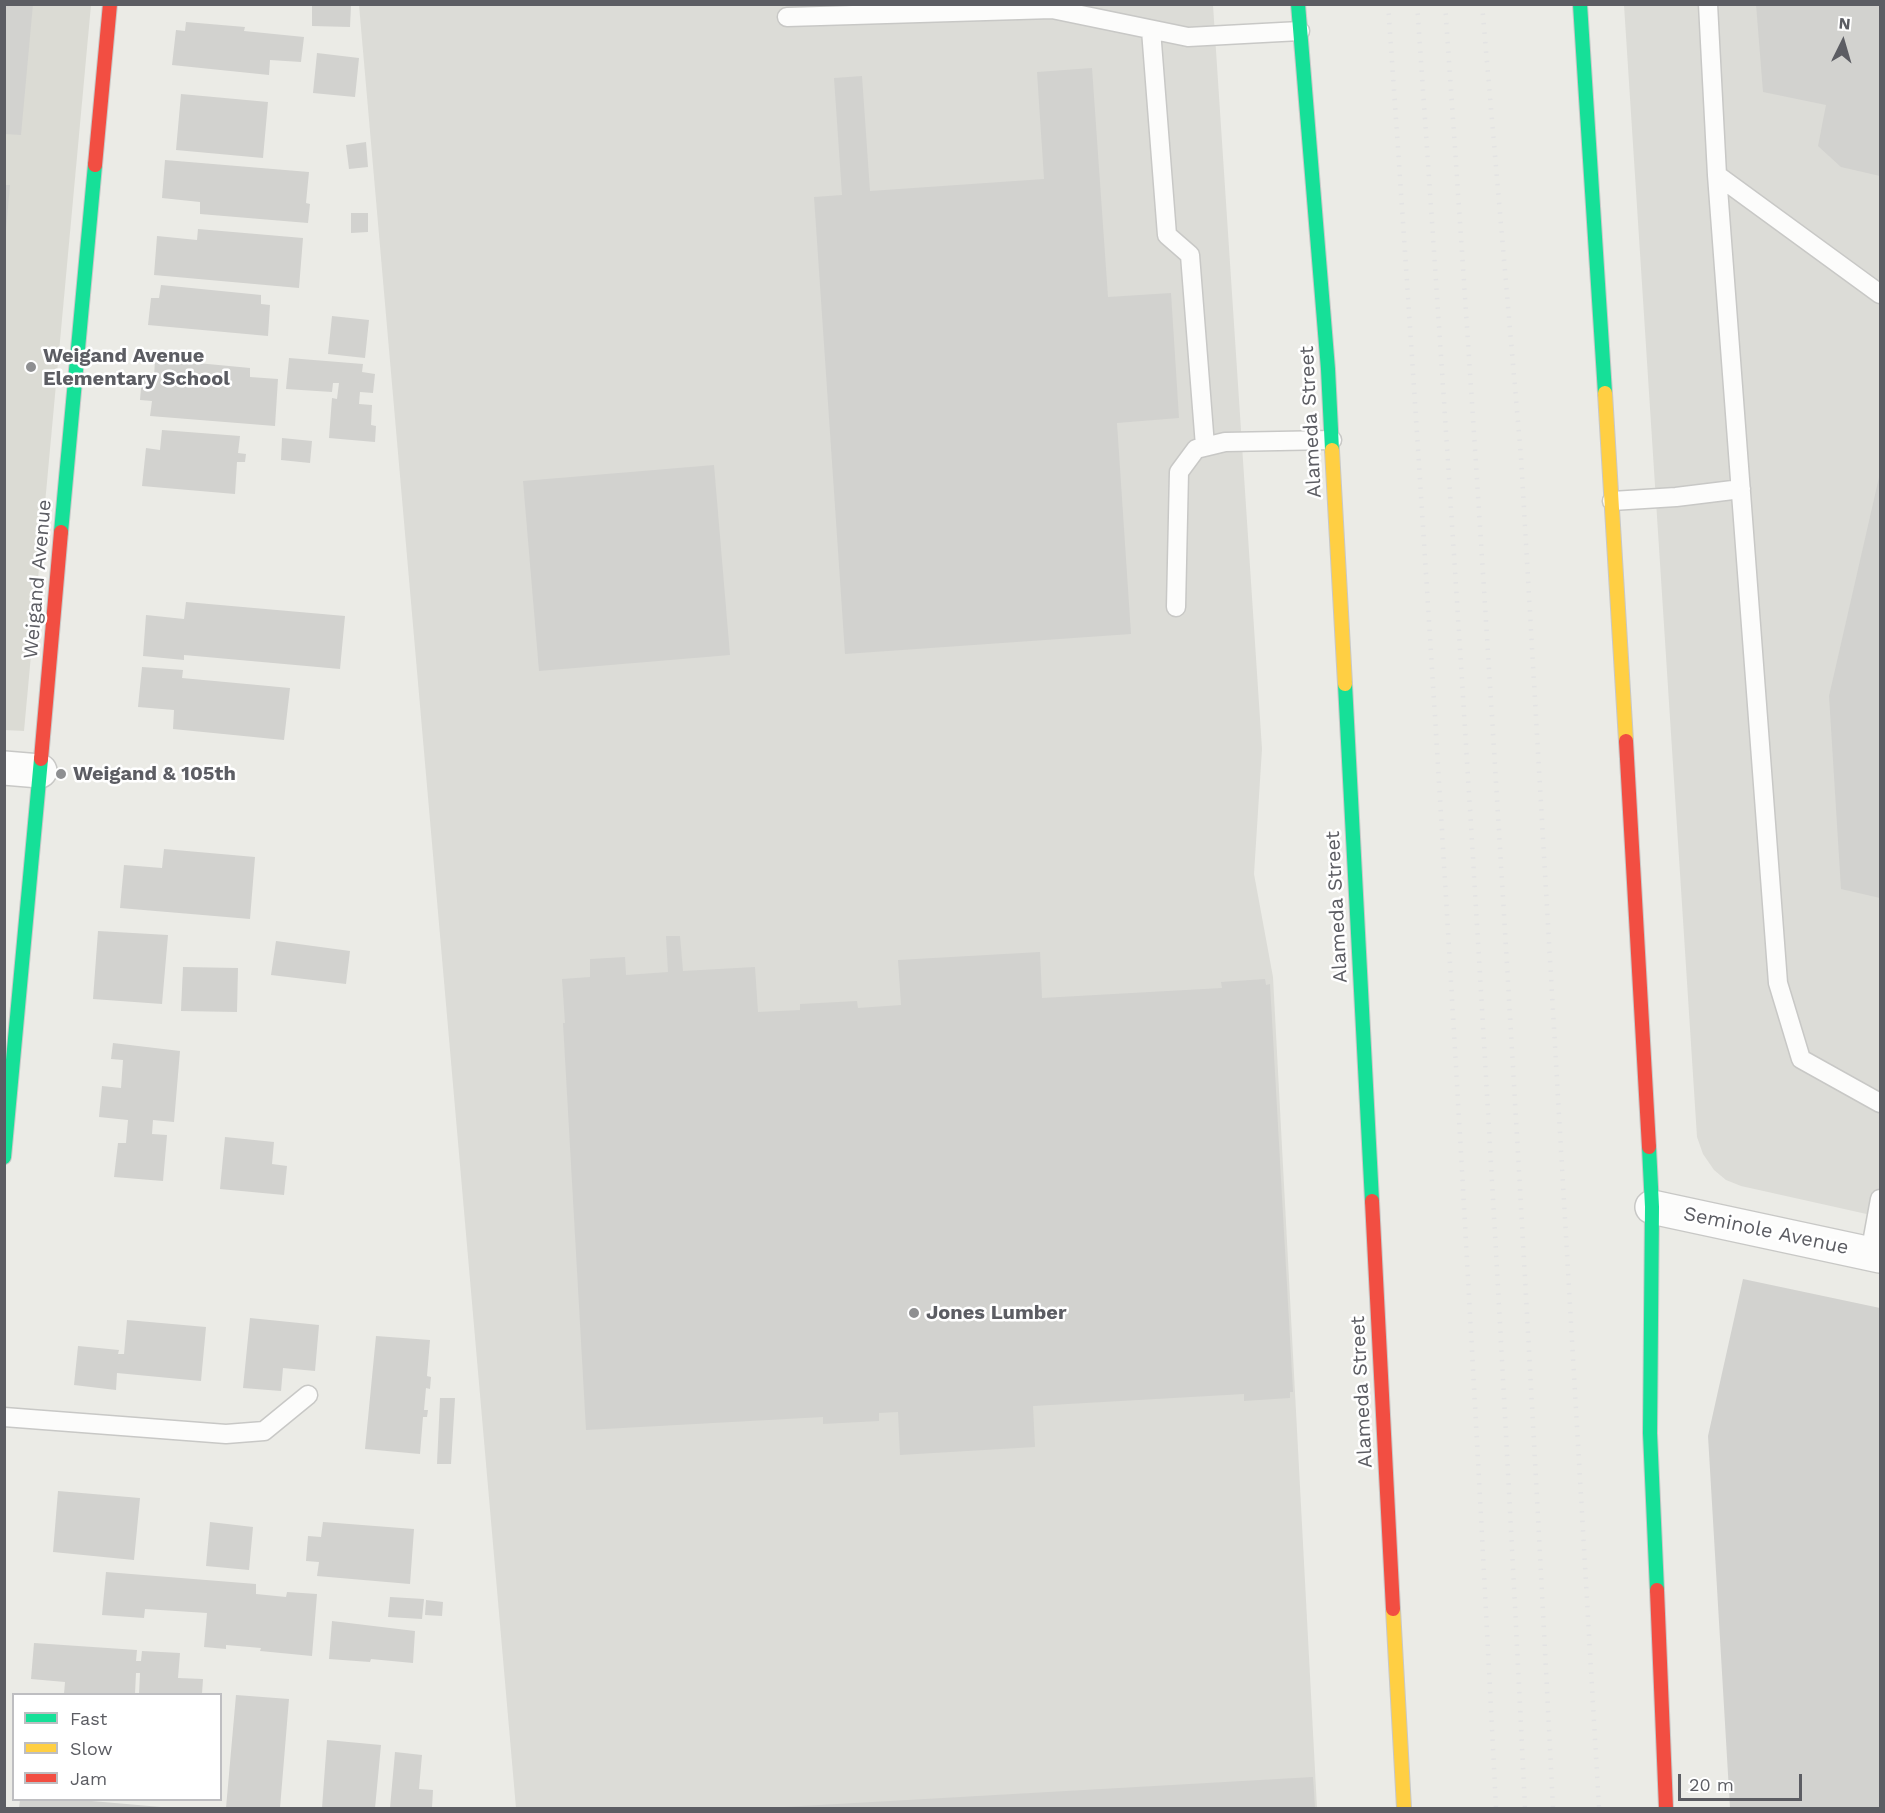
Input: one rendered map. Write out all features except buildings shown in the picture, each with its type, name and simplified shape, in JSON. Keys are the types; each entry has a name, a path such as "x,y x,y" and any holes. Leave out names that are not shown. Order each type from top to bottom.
{"street":[{"name":"Weigand Avenue","path":"4,1157 110,4"},
{"name":"Alameda Street","path":"1298,4 1328,369 1404,1809"},
{"path":"1580,4 1612,501 1652,1206 1650,1433 1666,1809"},
{"path":"4,768 40,771"},
{"name":"Seminole Avenue","path":"1652,1206 1875,1255"}],"lane":[{"path":"1708,4 1717,175 1778,983 1801,1059 1881,1102"},
{"path":"788,17 1052,9 1188,37 1300,31"},
{"path":"1151,30 1167,235 1190,255 1205,446"},
{"path":"1717,175 1881,294"},
{"path":"1176,607 1179,472 1196,449 1225,442 1332,440"},
{"path":"1612,501 1676,497 1741,489"},
{"path":"1875,1255 1881,1199"},
{"path":"4,1417 226,1434 264,1431 308,1395"}],"shaded area":[{"name":"Weigand Avenue Elementary School","path":"4,5 91,5 24,731 4,730"},
{"path":"359,5 1213,5 1262,749 1254,874 1273,977 1317,1808 516,1808"},
{"path":"1624,5 1880,5 1880,1217 1741,1186 1726,1180 1714,1170 1703,1154 1697,1137"}],"railway":[{"path":"1388,4 1446,906 1496,1808"},
{"path":"1417,4 1476,906 1525,1808"},
{"path":"1445,4 1504,906 1553,1808"},
{"path":"1482,4 1521,457 1599,1808"}],"traffic: fast":[{"path":"1298,4 1328,369 1332,450"},
{"path":"1580,4 1605,393"},
{"path":"61,532 95,165"},
{"path":"1345,684 1372,1201"},
{"path":"4,1157 41,759"},
{"path":"1649,1147 1652,1207 1650,1433 1657,1590"}],"traffic: slow":[{"path":"1605,393 1626,741"},
{"path":"1332,450 1345,684"},
{"path":"1393,1609 1404,1808"}],"traffic: jam":[{"path":"95,165 110,4"},
{"path":"41,759 61,532"},
{"path":"1626,741 1649,1147"},
{"path":"1372,1201 1393,1609"},
{"path":"1657,1590 1666,1808"}],"place":[{"name":"Weigand Avenue Elementary School","path":"31,367"},
{"name":"Weigand & 105th","path":"61,774"},
{"name":"Jones Lumber","path":"914,1313"}]}
